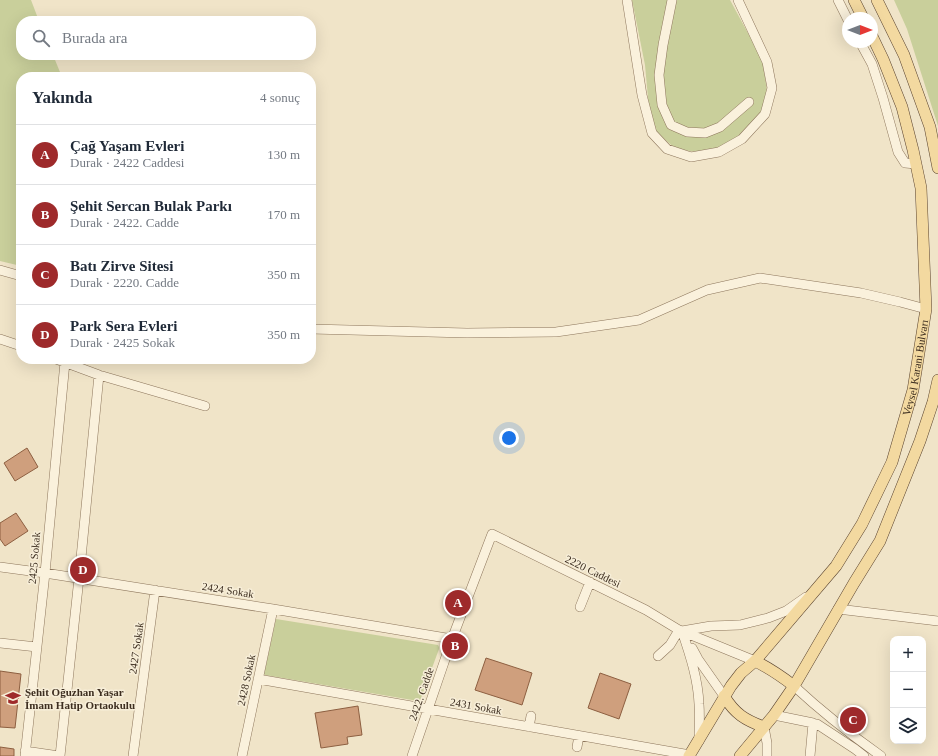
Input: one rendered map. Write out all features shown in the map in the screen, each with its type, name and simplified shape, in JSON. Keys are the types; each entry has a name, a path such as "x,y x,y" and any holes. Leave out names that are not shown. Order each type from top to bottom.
{"main road":[{"path":"854,0 860,12"},
{"path":"877,0 904,55 930,127 938,168"},
{"name":"Veysel Karani Bulvarı","path":"690,756 731,686 741,673 755,662 836,566 862,524 892,462 913,390 926,309 921,188 902,106 878,48"},
{"name":"Veysel Karani Bulvarı","path":"740,756 774,715 794,686 838,609 880,541 920,441 933,402 938,380"},
{"path":"755,662 773,670 794,686"},
{"path":"724,696 741,716 750,722 764,727"}],"street":[{"path":"627,0 642,95 652,133 667,149 692,157 718,152 742,139 765,114 772,88 767,62 738,0"},
{"path":"672,0 659,75 662,105 671,125 687,132 705,133 720,126 749,102"},
{"path":"838,0 844,12"},
{"path":"863,48 872,64 898,152 905,163 916,164"},
{"path":"0,270 16,275"},
{"path":"316,329 467,333 556,332 639,320 707,290 760,278 861,293 926,309"},
{"path":"0,339 16,344"},
{"name":"2425 Sokak","path":"25,754 45,573 60,364"},
{"path":"68,364 99,375 205,406"},
{"path":"25,754 59,756 79,578 99,375"},
{"name":"2220 Caddesi","path":"492,534 646,610 681,630 755,662"},
{"name":"2422. Cadde","path":"412,756 452,639 492,534"},
{"name":"2424 Sokak","path":"0,567 155,590 452,639"},
{"path":"580,607 590,582"},
{"name":"2427 Sokak","path":"133,756 155,590"},
{"path":"658,656 670,645 681,630 711,626 740,625 768,618 786,611 813,592"},
{"name":"2428 Sokak","path":"242,756 273,609"},
{"path":"838,609 938,621"},
{"path":"681,630 696,676 699,703 699,741"},
{"name":"2220 Caddesi","path":"681,630 698,659 724,696"},
{"path":"0,643 37,647"},
{"name":"2431 Sokak","path":"258,679 690,756"},
{"path":"794,686 842,728 881,756"},
{"path":"774,715 813,723 864,756"},
{"path":"529,727 531,716"},
{"path":"810,756 813,723"},
{"path":"764,727 767,743 767,756"},
{"path":"577,747 579,736"}],"green space":[{"path":"0,0 31,0 37,16 16,16 16,60 55,60 60,72 16,72 16,265 0,261"},
{"path":"632,0 730,0 763,63 767,91 761,114 741,136 715,149 697,152 676,149 657,133 649,109 645,65"},
{"path":"894,0 938,0 938,126 907,29"},
{"path":"276,619 438,645 439,649 421,698 418,701 265,675"}],"building":[{"path":"27,448 38,467 15,481 4,463"},
{"path":"16,513 28,531 5,546 0,539 0,523"},
{"path":"486,658 532,673 522,705 475,690"},
{"path":"0,671 21,674 15,728 0,727"},
{"path":"600,673 631,684 619,719 588,708"},
{"path":"358,706 362,735 347,737 348,744 321,748 315,713"},
{"path":"0,747 14,749 14,756 0,756"}],"place":[{"name":"Park Sera Evleri","path":"83,570"},
{"name":"Çağ Yaşam Evleri","path":"458,603"},
{"name":"Şehit Sercan Bulak Parkı","path":"455,646"},
{"name":"Şehit Oğuzhan Yaşar İmam Hatip Ortaokulu","path":"13,698"},
{"name":"Batı Zirve Sitesi","path":"853,720"}]}
